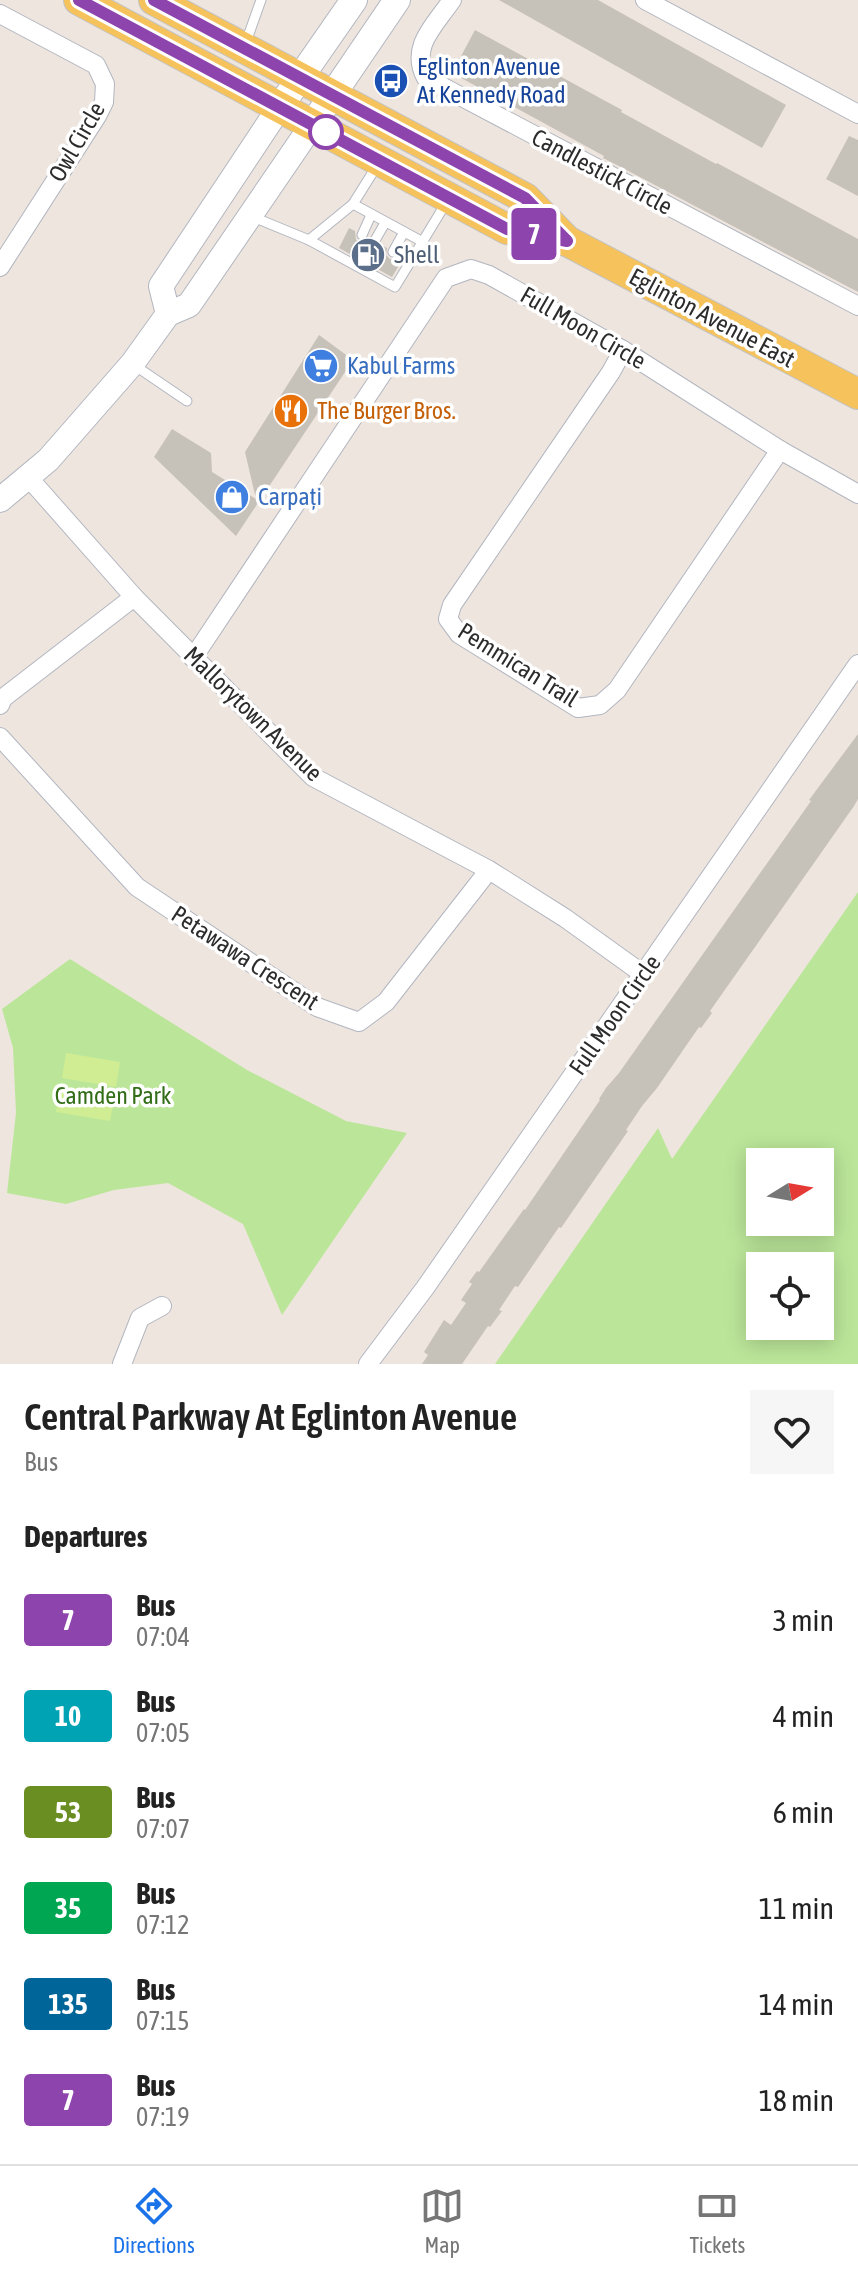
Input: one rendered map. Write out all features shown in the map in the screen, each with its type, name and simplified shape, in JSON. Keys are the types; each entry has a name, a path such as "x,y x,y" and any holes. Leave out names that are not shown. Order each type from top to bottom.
{"main road":[{"name":"Eglinton Avenue East","path":"79,0 507,229 567,241 858,394"},
{"name":"Eglinton Avenue East","path":"154,0 525,198 567,241"},
{"path":"279,108 354,0"},
{"path":"312,125 397,0"}],"street":[{"name":"Candlestick Circle","path":"452,0 420,48 420,68 426,78 858,306"},
{"path":"645,0 858,114"},
{"name":"Owl Circle","path":"0,14 96,65 105,84 104,102 97,116 0,267"},
{"path":"168,314 161,286 279,108"},
{"path":"0,500 48,460 132,364 168,314 189,305 312,125"},
{"name":"Full Moon Circle","path":"193,658 446,278 471,269 489,275 623,350 780,450 858,494"},
{"name":"Pemmican Trail","path":"623,350 452,605 448,619 459,634 578,708 600,705 617,690 780,450"},
{"name":"Mallorytown Avenue","path":"28,477 134,597 313,777 489,870 565,918 643,974"},
{"path":"0,705 3,698 134,597"},
{"name":"Full Moon Circle","path":"368,1364 425,1288 858,664"},
{"name":"Petawawa Crescent","path":"0,737 137,887 317,1007 359,1022 386,1002 489,870"},
{"path":"122,1364 140,1318 162,1306"}],"lane":[{"path":"244,48 261,0"},
{"path":"309,240 353,204 380,161"},
{"path":"250,215 349,259 395,287 449,198"},
{"path":"353,204 423,242"},
{"path":"362,235 371,215"},
{"path":"374,242 385,223"},
{"path":"393,252 404,232"},
{"path":"132,364 187,401"}],"green space":[{"path":"858,892 858,1364 495,1364 658,1128 672,1159"},
{"name":"Camden Park","path":"70,959 247,1070 346,1121 407,1133 282,1315 243,1224 168,1183 114,1190 66,1204 7,1193 16,1113 13,1048 2,1009"},
{"path":"66,1053 120,1062 116,1087 62,1078"},
{"path":"60,1086 115,1095 110,1121 56,1112"}],"building":[{"path":"499,0 598,0 786,105 762,148"},
{"path":"475,30 858,239 858,292 603,158 452,73"},
{"path":"849,136 858,140 858,196 826,179"},
{"path":"349,228 355,231 356,240 367,241 371,249 381,245 387,248 386,255 390,259 400,255 404,257 392,277 339,248"},
{"path":"319,335 353,360 236,536 154,457 172,429 211,453 212,472 256,499 245,452"},
{"path":"858,734 858,799 710,1011 712,1013 642,1106 561,1228 518,1287 515,1286 499,1310 502,1311 462,1364 422,1364 428,1355 424,1352 444,1320 451,1325 466,1303 461,1300 472,1284 469,1282 525,1210 606,1088"}],"bus line":[{"name":"7","path":"79,0 507,229 567,241 525,198 154,0"}],"place":[{"name":"Eglinton Avenue At Kennedy Road","path":"391,81"},
{"name":"Shell","path":"368,255"},
{"name":"Kabul Farms","path":"321,366"},
{"name":"The Burger Bros.","path":"291,411"},
{"name":"Carpați","path":"232,497"}]}
